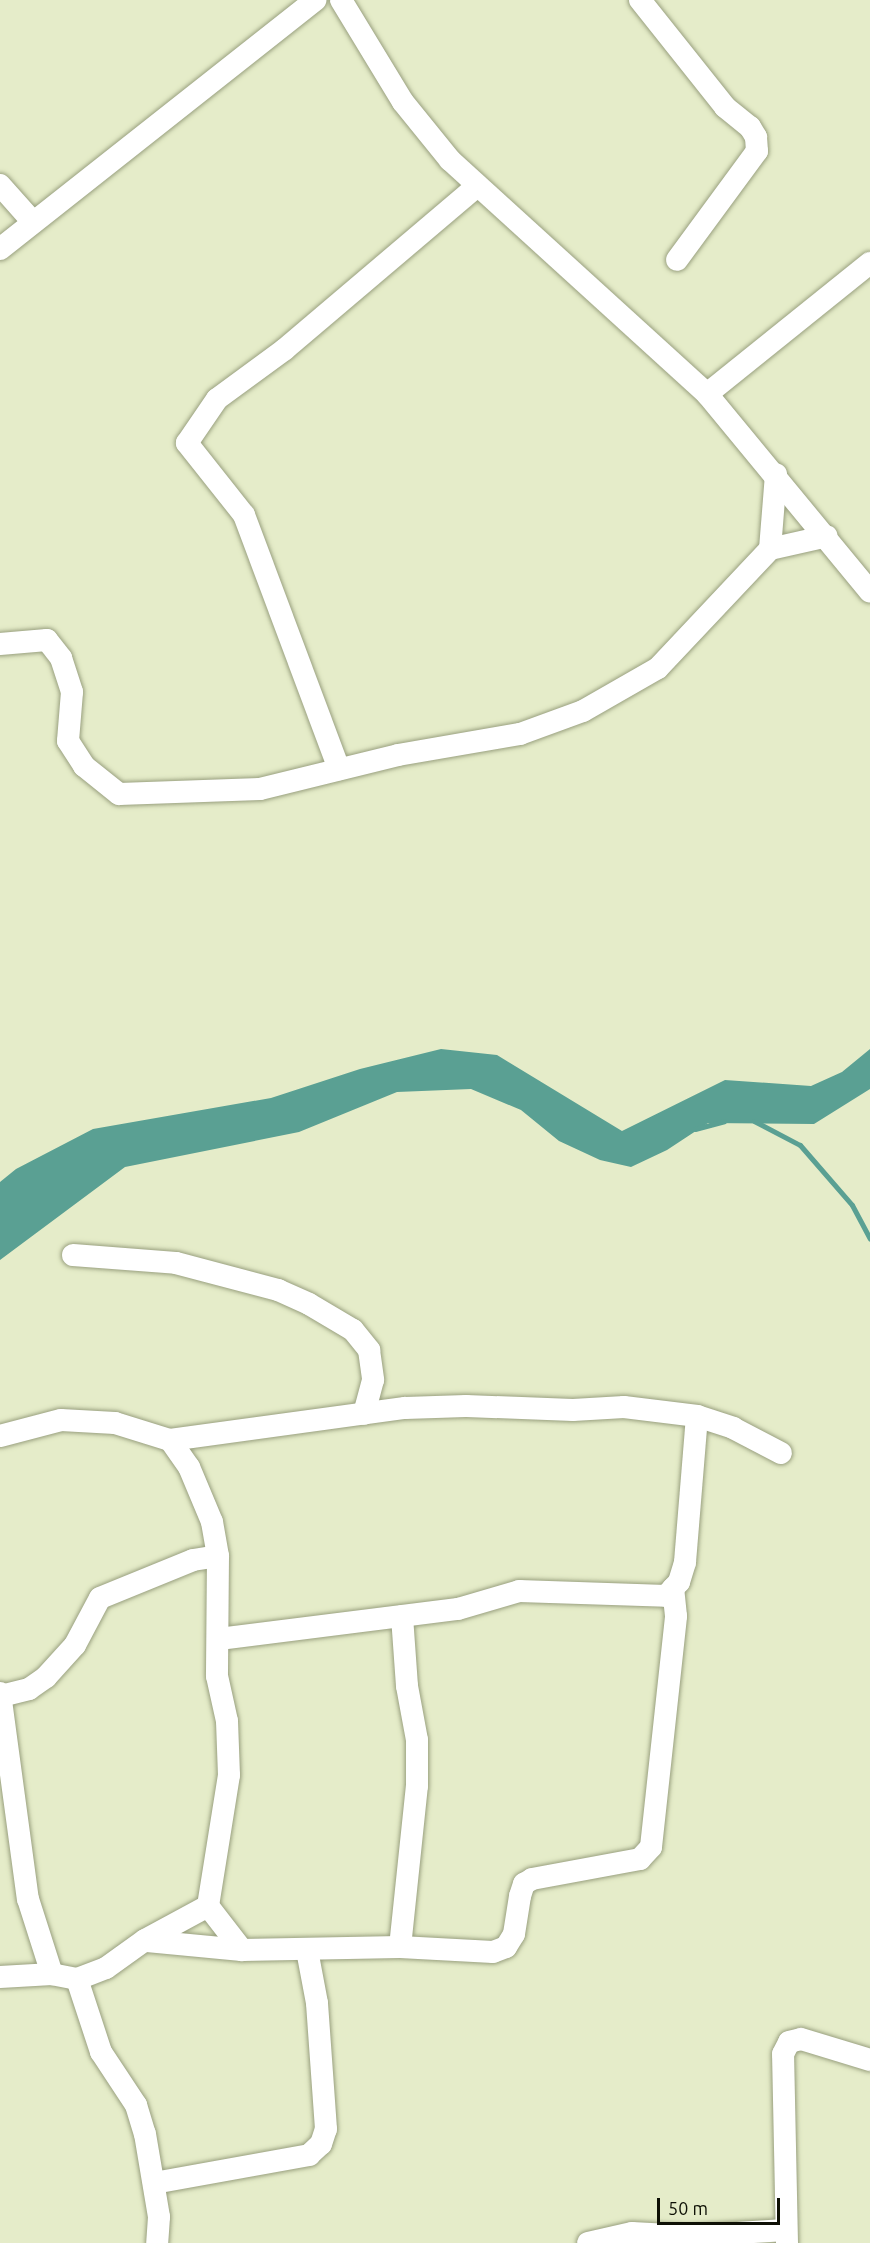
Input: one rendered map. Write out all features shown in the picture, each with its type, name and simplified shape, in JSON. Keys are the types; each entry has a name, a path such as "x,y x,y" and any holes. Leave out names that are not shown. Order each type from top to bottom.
{"street":[{"path":"0,249 315,0"},
{"path":"341,0 403,102 476,187 707,394 868,584"},
{"path":"640,0 725,106 750,127 756,137 757,152 677,260"},
{"path":"0,185 33,222"},
{"path":"339,770 244,515 187,443 217,399 285,349 476,187"},
{"path":"707,394 870,263"},
{"path":"770,549 776,474"},
{"path":"0,644 47,640 61,658 72,692 68,741 84,766 119,794 260,789 339,770 520,734 583,711 633,686 658,668 770,549 826,536"},
{"path":"74,1255 176,1263 278,1290 309,1304 352,1330 369,1350 373,1380 364,1414"},
{"path":"0,1436 62,1420 115,1424 170,1440 405,1408 466,1406 563,1410 624,1407 697,1416 733,1428 781,1453"},
{"path":"219,1639 458,1609 519,1591 651,1598 666,1596 673,1588 685,1562 697,1416"},
{"path":"170,1440 189,1467 209,1513 218,1556 217,1676 227,1721 229,1775 208,1906 242,1950"},
{"path":"52,1974 28,1899 1,1695 29,1689 46,1677 75,1645 100,1598 193,1560 218,1556"},
{"path":"145,1941 242,1950 400,1947 493,1952 506,1947 514,1934 524,1884 532,1879 640,1858 647,1854 651,1847 676,1616 673,1588"},
{"path":"400,1947 417,1786 417,1740 407,1686 402,1616"},
{"path":"4,1981 52,1974 77,1979 106,1968 145,1941 208,1906"},
{"path":"154,2183 309,2155 321,2144 326,2129 318,2014 307,1950"},
{"path":"77,1979 101,2052 136,2105 154,2183 159,2217 157,2243"},
{"path":"590,2243 632,2233 689,2240 787,2236 783,2054 789,2042 801,2039 870,2060"}],"water":[{"path":"441,1049 497,1055 622,1131 725,1080 811,1086 842,1072 870,1049 870,1089 814,1124 708,1123 667,1150 631,1167 600,1160 559,1141 521,1110 471,1089 397,1092 299,1132 125,1167 0,1260 0,1182 16,1169 93,1129 271,1098 360,1069"}],"waterway":[{"path":"695,1129 724,1121"},
{"path":"754,1121 800,1145 852,1205 870,1239"}]}
